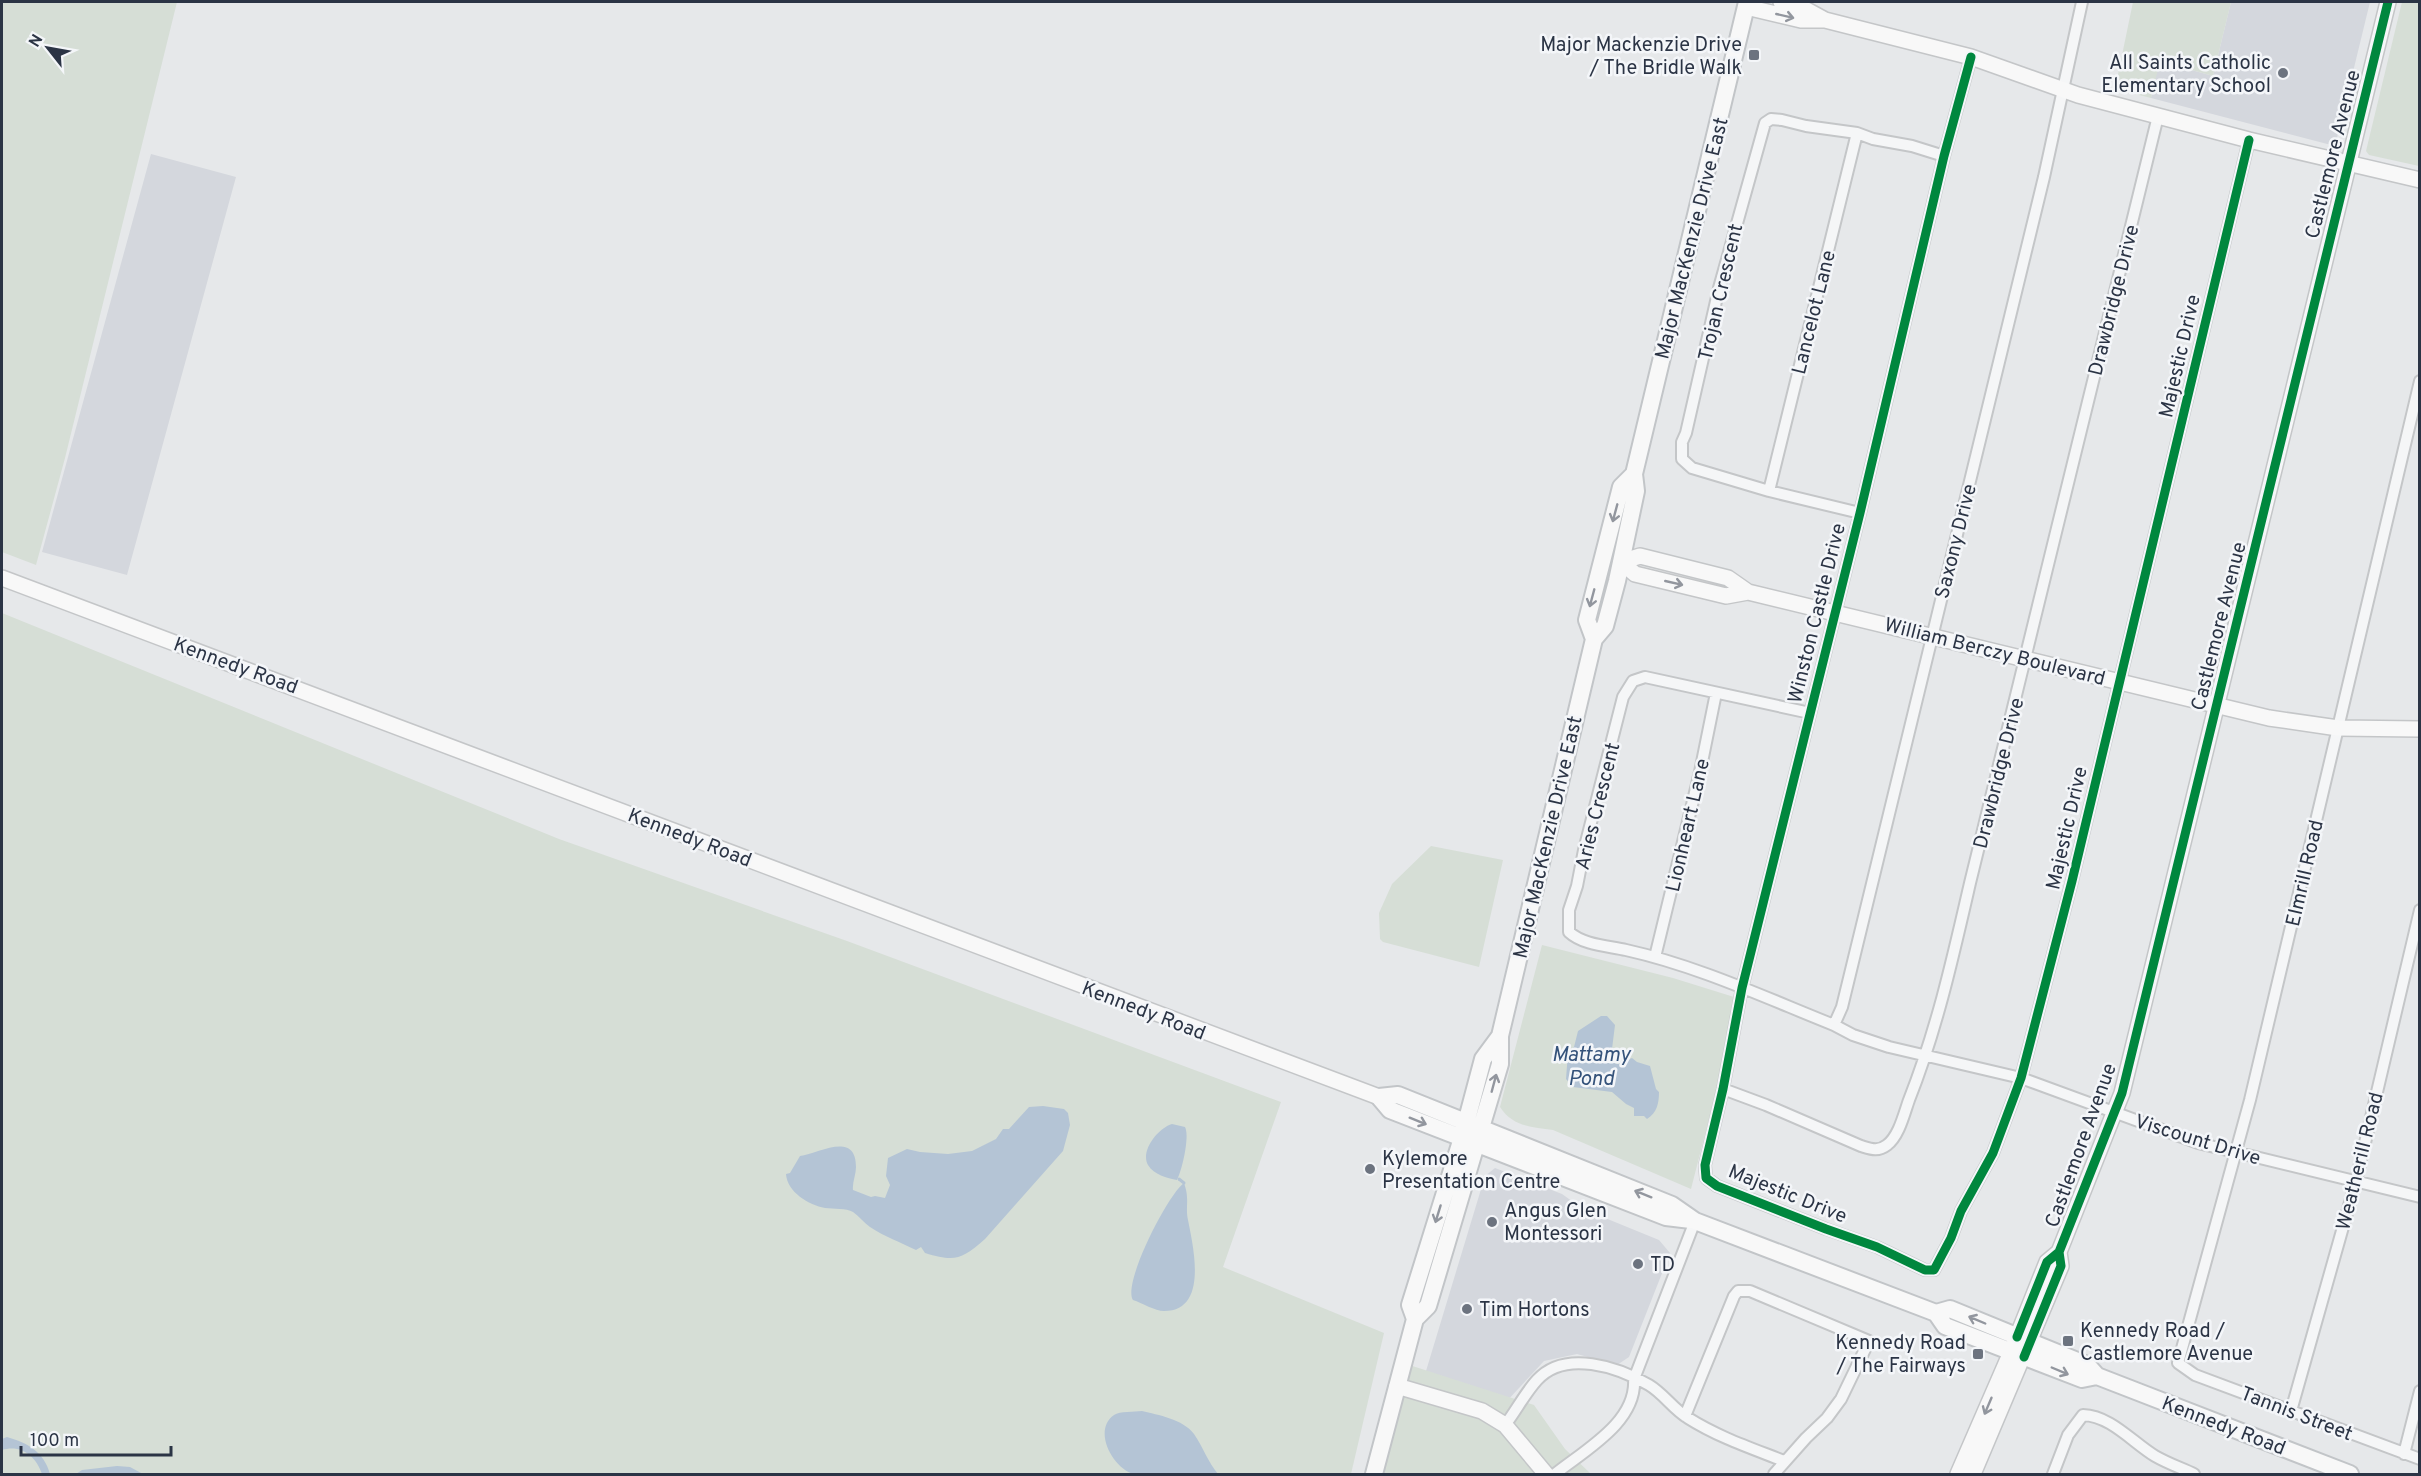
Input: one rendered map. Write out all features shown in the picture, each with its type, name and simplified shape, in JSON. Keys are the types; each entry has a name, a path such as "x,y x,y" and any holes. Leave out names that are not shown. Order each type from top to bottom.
{"main road":[{"name":"Major MacKenzie Drive East","path":"1374,1474 1415,1319 1410,1305 1472,1134 1483,1059 1500,1036 1594,639 1605,626 1636,491 1634,474 1747,4"},
{"name":"Major MacKenzie Drive East","path":"1594,639 1587,620 1621,487 1634,474"},
{"name":"Kennedy Road","path":"1379,1097 1398,1095 1472,1134 1672,1205 1695,1221 1936,1313 1945,1326 2020,1347 2082,1379 2097,1376 2350,1474"}],"street":[{"path":"1781,2 1803,8 1825,20"},
{"name":"Saxony Drive","path":"1834,1025 1842,1006 1932,637 2064,91 2082,2"},
{"name":"Castlemore Avenue","path":"2020,1347 2061,1266 2059,1252 2115,1113 2124,1084 2388,2"},
{"path":"1747,4 1801,20 1825,20 1971,57 2064,91 2249,140 2420,180"},
{"name":"Winston Castle Drive","path":"1706,1178 1705,1166 1723,1089 1742,988 1860,513 1944,156 1971,57"},
{"name":"Drawbridge Drive","path":"1723,1089 1861,1146 1876,1150 1886,1146 1891,1140 1927,1055 1944,996 2158,116"},
{"name":"Trojan Crescent","path":"1860,513 1769,491 1692,468 1682,459 1682,442 1703,363 1719,288 1765,123 1771,119 1782,120 1806,126 1857,133 1944,156"},
{"name":"Lancelot Lane","path":"1769,491 1857,133"},
{"name":"Majestic Drive","path":"1706,1178 1717,1186 1877,1247 1925,1270 1934,1270 1951,1238 1961,1211 1993,1153 2021,1078 2072,881 2249,140"},
{"name":"Elmrill Road","path":"2178,1363 2236,1153 2420,381"},
{"name":"William Berczy Boulevard","path":"1621,562 1635,574 1726,596 1748,592 2285,721 2338,728 2420,729"},
{"name":"Kennedy Road","path":"2,578 1379,1097"},
{"name":"Aries Crescent","path":"1742,988 1655,957 1575,938 1569,933 1569,910 1577,886 1623,697 1633,681 1645,676 1810,713"},
{"name":"Lionheart Lane","path":"1655,957 1700,772 1716,693"},
{"name":"Weatherill Road","path":"2291,1411 2356,1181 2417,932 2420,910"},
{"name":"Viscount Drive","path":"1742,988 1834,1025 1853,1035 1889,1047 2021,1078 2176,1137 2420,1197"},
{"path":"1555,1474 1619,1423 1629,1409 1635,1389 1634,1379 1695,1221"},
{"path":"1685,1416 1738,1291 1750,1291 1869,1341 1841,1399 1827,1418 1774,1474"},
{"path":"1958,1474 2020,1347"},
{"path":"1973,1474 2020,1347"},
{"name":"Tannis Street","path":"2178,1363 2195,1375 2420,1459"},
{"path":"1505,1425 1538,1378 1560,1366 1591,1364 1649,1385 1685,1416 1714,1433 1784,1461"},
{"path":"1397,1386 1482,1411 1505,1425 1546,1474"},
{"path":"2404,1454 2420,1391"},
{"path":"2053,1474 2068,1435 2083,1415 2095,1416 2103,1420 2156,1456 2193,1474"}],"shaded area":[{"path":"2,2 177,2 65,458 36,565 2,552"},
{"path":"2133,2 2231,2 2213,76 2160,61 2151,98 2115,89"},
{"name":"All Saints Catholic Elementary School","path":"2231,2 2370,2 2335,146 2151,98 2159,61 2213,76"},
{"path":"2402,2 2419,2 2419,166 2369,155 2366,151"},
{"path":"151,154 236,177 127,575 42,552"},
{"path":"2,613 559,839 847,941 1281,1102 1223,1267 1384,1333 1351,1474 2,1474"},
{"path":"1431,846 1503,860 1479,967 1383,942 1380,939 1379,913 1392,884"},
{"path":"1542,945 1673,978 1734,997 1717,1087 1691,1189 1553,1130 1530,1127 1517,1122 1505,1114 1500,1107"},
{"path":"1495,1168 1562,1194 1583,1209 1659,1240 1670,1253 1629,1357 1617,1365 1577,1354 1544,1361 1506,1402 1426,1371 1485,1176"},
{"path":"1400,1362 1534,1405 1565,1449 1591,1474 1371,1474"}],"water":[{"name":"Mattamy Pond","path":"1601,1016 1607,1016 1615,1025 1612,1049 1614,1063 1618,1064 1632,1058 1650,1066 1659,1096 1655,1111 1647,1119 1644,1116 1634,1116 1634,1108 1612,1092 1573,1087 1566,1079 1568,1052 1574,1047 1578,1031"},
{"path":"1029,1107 1064,1109 1068,1113 1070,1125 1063,1151 985,1239 970,1251 957,1257 944,1258 925,1253 921,1247 916,1250 876,1231 850,1211 812,1204 800,1197 787,1181 786,1174 790,1173 800,1156 843,1147 850,1149 854,1156 856,1167 853,1190 871,1197 885,1198 890,1185 886,1176 888,1158 907,1149 948,1154 972,1151 996,1139 1003,1129 1009,1129"},
{"path":"1172,1124 1185,1127 1187,1138 1177,1180 1157,1174 1148,1165 1146,1159 1148,1147 1156,1135"},
{"path":"1184,1183 1193,1245 1195,1275 1193,1289 1187,1300 1178,1308 1160,1311 1133,1300 1131,1291 1148,1240 1168,1204"},
{"path":"1142,1411 1170,1418 1189,1429 1218,1474 1137,1475 1126,1471 1119,1465 1108,1448 1105,1430 1114,1415"},
{"path":"7,1437 22,1442 39,1454 50,1474 42,1474 32,1457 21,1450 2,1450 2,1439"},
{"path":"117,1466 130,1467 143,1474 76,1474 82,1470"}],"waterway":[{"path":"1179,1179 1184,1183"}],"cycle path":[{"path":"2017,1337 2047,1262 2059,1252 2122,1093 2388,2"},
{"path":"1971,57 1944,156 1860,513 1742,988 1723,1089 1705,1165 1706,1178 1717,1186 1877,1247 1925,1270 1934,1270 1951,1238 1961,1211 1993,1153 2021,1078 2072,881 2249,140"},
{"path":"2024,1357 2061,1266 2059,1252"}],"place":[{"name":"Major Mackenzie Drive / The Bridle Walk","path":"1754,55"},
{"name":"All Saints Catholic Elementary School","path":"2283,73"},
{"name":"Kylemore Presentation Centre","path":"1370,1169"},
{"name":"Angus Glen Montessori","path":"1492,1222"},
{"name":"TD","path":"1638,1264"},
{"name":"Tim Hortons","path":"1467,1309"},
{"name":"Kennedy Road / Castlemore Avenue","path":"2068,1341"},
{"name":"Kennedy Road / The Fairways","path":"1978,1354"}]}
